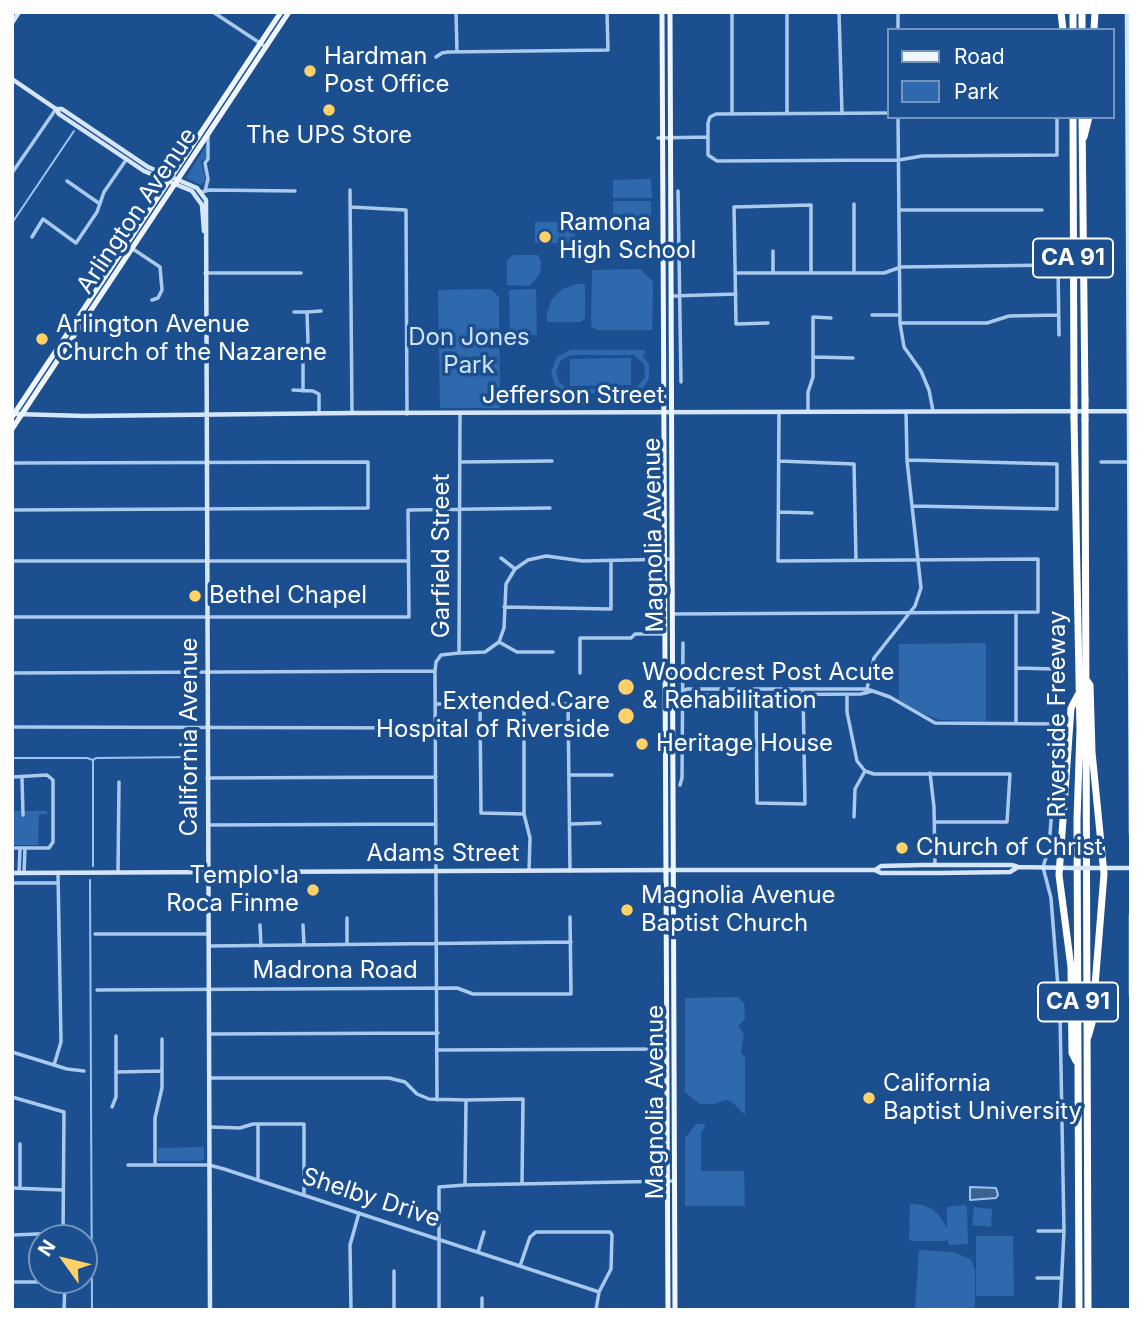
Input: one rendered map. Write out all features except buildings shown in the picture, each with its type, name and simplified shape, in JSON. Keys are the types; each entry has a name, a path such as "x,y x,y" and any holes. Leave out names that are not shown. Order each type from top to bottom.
{"highway":[{"name":"Riverside Freeway","path":"1071,119 1079,694 1079,1310"},
{"name":"Riverside Freeway","path":"1082,119 1088,1310"},
{"path":"1082,144 1088,119"},
{"path":"1085,678 1090,685 1092,752 1103,868 1092,1023 1086,1044"},
{"path":"1078,1065 1072,1053 1071,967 1060,867 1071,708 1079,694"}],"main road":[{"path":"12,23 19,12"},
{"name":"Arlington Avenue","path":"16,415 28,404 133,249 173,181 208,136 281,12"},
{"name":"Arlington Avenue","path":"12,429 16,415 263,46 289,12"},
{"name":"Magnolia Avenue","path":"662,12 667,413 673,559 674,691 669,870"},
{"name":"Magnolia Avenue","path":"670,12 663,138 670,296 664,634 675,1310"},
{"path":"1127,12 1131,834"},
{"path":"12,79 144,172 203,191"},
{"path":"56,109 62,109 148,167 192,191 202,205 205,243"},
{"name":"California Avenue","path":"203,191 207,215 205,273 210,1310"},
{"path":"28,404 27,410 31,414"},
{"name":"Jefferson Street","path":"16,415 1130,411"},
{"name":"Adams Street","path":"875,870 881,866 1012,864 1018,867 1131,868"},
{"path":"892,873 897,866"},
{"name":"Adams Street","path":"12,873 875,870 892,873 1010,872 1018,867"},
{"path":"1131,915 1131,995"},
{"name":"Magnolia Avenue","path":"668,1310 671,1181"}],"street":[{"path":"213,12 263,46"},
{"path":"456,12 457,52"},
{"path":"436,57 442,53 457,52 608,50 607,12"},
{"path":"732,12 732,114"},
{"path":"787,12 787,114"},
{"path":"839,12 842,114"},
{"path":"12,173 56,109"},
{"path":"888,113 716,114 710,117 708,155 717,161 899,160 922,156 1057,155 1057,119"},
{"path":"898,119 900,323 904,347 921,371 929,390 933,411"},
{"path":"208,136 208,159 205,163 208,180 203,191 295,191"},
{"path":"663,138 707,137"},
{"path":"32,237 43,219 76,243 101,204 104,192 126,160"},
{"path":"67,181 101,204"},
{"path":"350,190 352,413"},
{"path":"678,191 681,382"},
{"path":"854,204 855,272"},
{"path":"768,323 736,324 734,207 811,205 811,272"},
{"path":"350,207 406,210 407,414"},
{"path":"899,210 1042,210"},
{"path":"133,249 160,267 162,290 158,299 152,300"},
{"path":"773,251 773,273"},
{"path":"736,273 884,273 901,267 1058,265 1059,335"},
{"path":"205,273 301,273"},
{"path":"670,296 736,295"},
{"path":"294,312 321,311"},
{"path":"303,391 303,356 308,342 307,312"},
{"path":"872,315 900,315"},
{"path":"900,323 987,323 1009,316 1058,315"},
{"path":"808,412 808,392 813,377 813,317 831,318"},
{"path":"813,357 853,358"},
{"path":"293,390 318,394 319,413"},
{"path":"868,691 874,658 915,606 921,588 907,460 906,411"},
{"path":"673,614 1038,612 1038,559 778,561 779,412"},
{"name":"Garfield Street","path":"437,1100 435,671 436,662 441,655 459,653 460,414"},
{"path":"907,460 1056,464 1057,509 912,506"},
{"path":"459,462 552,461"},
{"path":"779,461 854,464 856,561"},
{"path":"12,463 368,462 368,508 12,510"},
{"path":"1101,462 1128,462"},
{"path":"12,617 409,617 408,510 551,508"},
{"path":"779,512 812,513"},
{"path":"459,653 485,652 499,642 504,628 506,584 515,569 528,560 541,556 611,561 673,559"},
{"path":"501,558 515,569"},
{"path":"12,561 408,561"},
{"path":"504,607 611,609 611,561"},
{"path":"1016,613 1017,723"},
{"path":"580,673 580,638 631,638 635,634 664,634"},
{"path":"499,642 517,652 553,652"},
{"path":"680,785 683,643"},
{"path":"1016,668 1055,668"},
{"path":"12,673 435,671"},
{"path":"665,691 868,691 890,696 935,723 1058,723 1049,848 1043,867 1051,898 1060,1013 1064,1231 1060,1310"},
{"path":"803,692 847,694 868,691"},
{"path":"756,692 757,803 805,804 803,692"},
{"path":"847,694 847,712 855,753 857,761 865,771 874,774 1010,774 1007,822 935,822"},
{"path":"436,704 586,704"},
{"path":"480,704 481,813 524,814"},
{"path":"524,704 524,814 529,829 529,871"},
{"path":"568,704 570,871"},
{"path":"12,727 435,728"},
{"path":"854,817 855,789 865,771"},
{"path":"930,774 935,822 935,865"},
{"path":"570,775 612,775"},
{"path":"12,777 51,777 53,780 52,845 49,848 12,848"},
{"path":"23,777 23,815"},
{"path":"207,778 436,778"},
{"path":"118,782 118,872"},
{"path":"571,824 600,823"},
{"path":"208,825 436,824"},
{"path":"22,873 23,848"},
{"path":"54,1065 61,1042 58,873"},
{"path":"12,883 58,883"},
{"path":"209,946 571,942 570,917"},
{"path":"347,918 347,944"},
{"path":"261,925 261,946"},
{"path":"303,925 304,945"},
{"path":"95,934 209,934"},
{"name":"Madrona Road","path":"97,990 457,988 473,993 572,994 571,942"},
{"path":"209,1034 438,1033"},
{"path":"112,1107 116,1097 116,1036"},
{"path":"155,1165 155,1118 163,1088 162,1040"},
{"path":"438,1050 670,1049"},
{"path":"12,1052 84,1071"},
{"path":"117,1072 162,1071"},
{"path":"209,1078 389,1078 405,1082 420,1096 437,1100 523,1099 522,1184"},
{"path":"12,1097 64,1112 63,1224"},
{"path":"465,1185 466,1100"},
{"path":"258,1124 258,1179"},
{"path":"209,1127 304,1124 304,1195"},
{"path":"20,1144 20,1187"},
{"name":"Shelby Drive","path":"128,1165 209,1166 258,1179 599,1292"},
{"path":"439,1310 439,1187 671,1181"},
{"path":"12,1188 63,1190"},
{"path":"351,1310 350,1244 359,1213"},
{"path":"1038,1231 1064,1231"},
{"path":"478,1252 484,1232"},
{"path":"520,1266 530,1237 536,1232 610,1232 611,1269 599,1292 596,1310"},
{"path":"394,1271 394,1310"},
{"path":"1037,1278 1062,1278"},
{"path":"482,1298 482,1310"}],"green space":[{"path":"208,142 207,158 201,161 206,181 201,185 186,178"},
{"path":"651,179 652,198 613,198 613,180"},
{"path":"613,201 651,201 651,221 613,221"},
{"path":"535,222 575,222 575,243 535,243"},
{"path":"513,255 538,255 541,262 540,273 530,286 507,285 507,260"},
{"path":"640,269 653,282 652,330 597,330 591,326 592,270"},
{"path":"585,284 585,318 581,322 547,322 547,312 552,299 562,289"},
{"name":"Don Jones Park","path":"491,289 499,297 500,408 440,408 438,290"},
{"path":"536,289 537,335 510,335 509,290"},
{"path":"570,350 645,350 642,355 649,365 649,378 644,387 632,393 566,393 555,385 551,372 557,357","holes":["570,355 634,355 644,364 645,377 638,386 631,389 568,389 559,382 556,372 561,360"]},
{"path":"631,358 631,385 570,386 570,359"},
{"path":"986,643 986,721 940,720 899,700 899,644"},
{"path":"12,811 47,811 47,814 39,814 38,845 12,845"},
{"path":"738,997 744,1003 745,1019 738,1026 744,1034 741,1053 745,1057 745,1115 732,1102 726,1100 715,1104 699,1104 685,1092 685,998"},
{"path":"696,1124 706,1124 701,1134 701,1171 744,1171 745,1206 685,1206 685,1138"},
{"path":"204,1147 204,1159 201,1161 158,1161 158,1148"},
{"path":"910,1204 932,1209 947,1228 947,1207 965,1205 968,1244 949,1245 947,1239 909,1239"},
{"path":"974,1207 992,1209 991,1227 972,1225"},
{"path":"976,1236 1013,1236 1014,1296 976,1296"},
{"path":"919,1250 953,1252 971,1259 975,1270 975,1308 915,1309"}],"shaded area":[{"path":"970,1187 996,1188 998,1195 996,1198 970,1200"}],"waterway":[{"path":"12,223 74,131"},
{"path":"93,866 93,760 199,757"},
{"path":"12,758 93,760"},
{"path":"90,880 92,1310"}],"place":[{"name":"Hardman Post Office","path":"310,71"},
{"name":"The UPS Store","path":"329,110"},
{"name":"Ramona High School","path":"545,237"},
{"name":"Arlington Avenue Church of the Nazarene","path":"42,339"},
{"name":"Bethel Chapel","path":"195,596"},
{"name":"Woodcrest Post Acute & Rehabilitation","path":"626,687"},
{"name":"Extended Care Hospital of Riverside","path":"626,716"},
{"name":"Heritage House","path":"642,744"},
{"name":"Church of Christ","path":"902,848"},
{"name":"Templo la Roca Finme","path":"313,890"},
{"name":"Magnolia Avenue Baptist Church","path":"627,910"},
{"name":"California Baptist University","path":"869,1098"}]}
